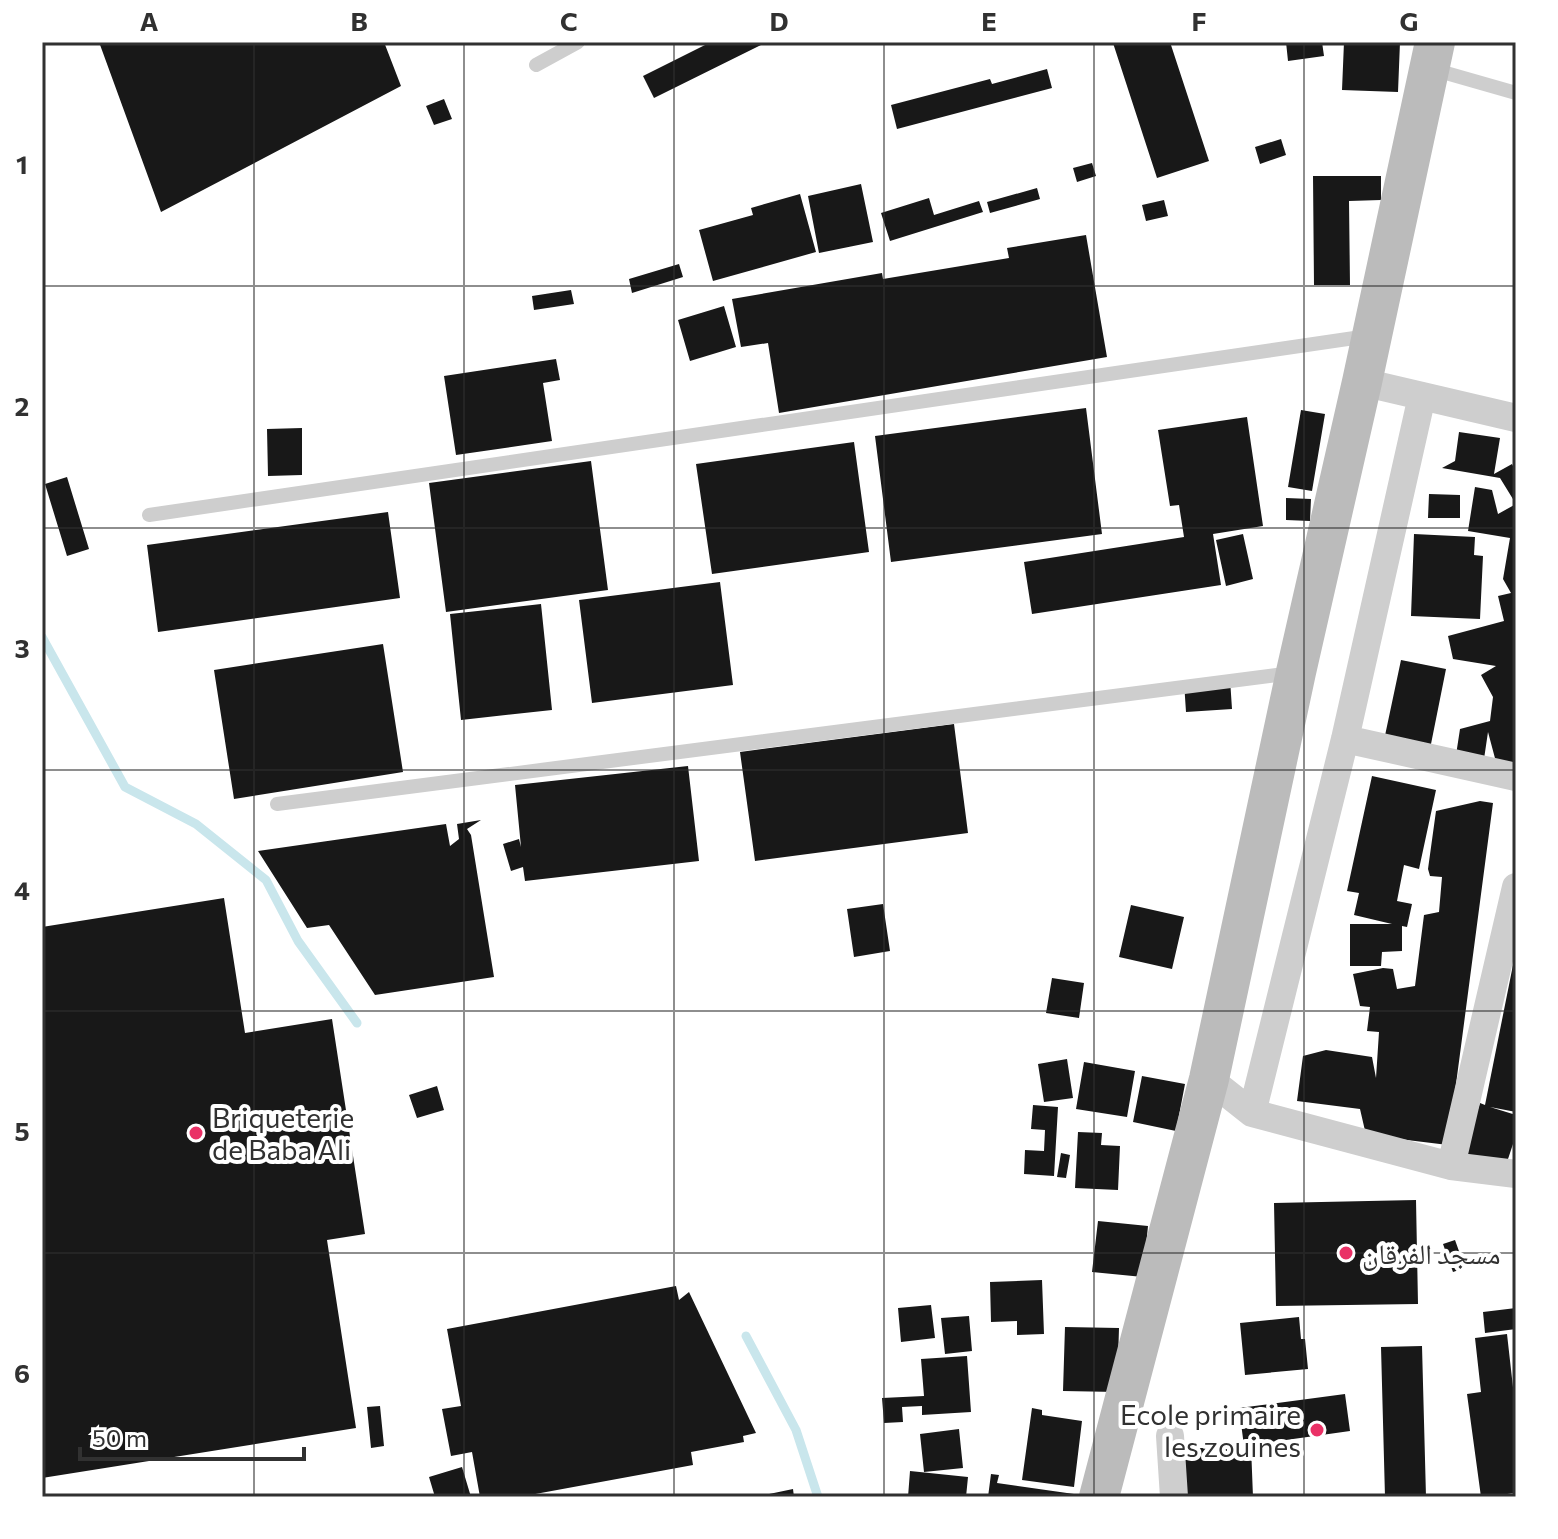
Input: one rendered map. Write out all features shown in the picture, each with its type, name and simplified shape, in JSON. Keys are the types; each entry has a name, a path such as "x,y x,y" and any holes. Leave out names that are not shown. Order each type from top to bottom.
{"main road":[{"path":"1099,1497 1209,1079 1433,55"}],"street":[{"path":"1362,382 1516,418"},
{"path":"1252,1113 1345,739 1422,396"},
{"path":"1345,739 1516,777"},
{"path":"1451,1166 1516,887"},
{"path":"1209,1079 1252,1113 1451,1166 1516,1174"},
{"path":"1170,1436 1174,1497"}],"lane":[{"path":"536,65 578,42"},
{"path":"1433,55 1516,93"},
{"path":"149,515 1371,335"},
{"path":"277,804 1296,672"}],"building":[{"path":"99,42 384,42 401,86 161,212"},
{"path":"711,42 767,42 654,98 643,76"},
{"path":"1170,42 1209,161 1157,178 1113,43"},
{"path":"1286,42 1322,42 1324,56 1288,61"},
{"path":"1344,42 1400,42 1398,92 1342,90"},
{"path":"1047,69 1052,88 897,129 891,105 990,79 992,84"},
{"path":"444,99 452,119 434,125 426,106"},
{"path":"1281,139 1286,155 1260,164 1255,147"},
{"path":"1092,163 1096,176 1077,182 1073,168"},
{"path":"1313,176 1381,176 1381,200 1349,201 1350,285 1314,285"},
{"path":"861,184 873,242 819,253 808,196"},
{"path":"1037,188 1040,199 990,213 987,202"},
{"path":"800,194 816,252 713,281 699,230 753,215 751,208"},
{"path":"929,198 934,215 979,201 983,212 890,241 881,213"},
{"path":"1164,200 1168,216 1146,221 1142,205"},
{"path":"1086,235 1107,357 779,413 768,343 741,347 732,299 882,273 883,279 1009,258 1007,248"},
{"path":"679,264 683,277 632,293 629,279"},
{"path":"571,290 574,304 534,310 532,296"},
{"path":"724,306 736,347 690,361 678,320"},
{"path":"556,359 560,380 543,383 552,441 456,455 444,376"},
{"path":"1086,408 1102,534 891,562 875,436"},
{"path":"1301,410 1325,414 1312,491 1288,487"},
{"path":"1247,417 1263,526 1213,534 1221,585 1032,614 1024,562 1184,537 1179,505 1170,506 1158,430"},
{"path":"302,428 302,475 268,476 267,429"},
{"path":"1459,432 1500,438 1494,474 1512,464 1516,472 1516,504 1500,478 1442,468 1455,461"},
{"path":"854,442 869,552 712,574 696,464"},
{"path":"591,461 608,590 446,612 429,483"},
{"path":"67,477 89,549 67,556 45,484"},
{"path":"1475,487 1492,490 1498,514 1516,504 1516,766 1496,762 1488,732 1484,759 1456,755 1460,729 1490,721 1493,697 1481,675 1496,666 1453,659 1448,636 1504,621 1498,596 1511,593 1503,579 1510,538 1468,531"},
{"path":"1429,494 1460,495 1460,518 1428,518"},
{"path":"1286,498 1311,499 1310,521 1286,520"},
{"path":"388,512 400,598 158,632 147,545"},
{"path":"1243,534 1253,579 1226,586 1216,540"},
{"path":"1414,534 1475,537 1474,555 1483,556 1480,619 1411,616"},
{"path":"720,582 733,685 592,703 579,600"},
{"path":"541,604 552,710 461,720 450,614"},
{"path":"383,644 403,772 234,799 214,670"},
{"path":"1401,660 1446,669 1429,754 1383,745"},
{"path":"1230,679 1232,709 1186,712 1184,682"},
{"path":"954,724 968,833 755,861 740,752"},
{"path":"688,766 699,861 525,881 523,867 511,871 503,844 519,839 521,847 515,785"},
{"path":"1372,776 1436,790 1419,869 1404,865 1397,901 1412,904 1407,927 1402,926 1402,951 1382,952 1381,966 1350,966 1350,924 1392,924 1354,915 1359,893 1347,891"},
{"path":"1480,801 1493,803 1448,1145 1366,1135 1360,1109 1297,1101 1303,1056 1326,1050 1372,1057 1376,1078 1379,1032 1367,1031 1370,1007 1360,1006 1353,974 1393,969 1397,989 1415,986 1424,915 1439,912 1442,877 1430,876 1428,869 1436,811"},
{"path":"481,820 467,829 471,835 494,977 375,995 329,925 307,928 258,851 446,824 450,846 459,839 457,824"},
{"name":"Briqueterie de Baba Ali","path":"224,898 245,1033 332,1019 365,1234 327,1240 356,1428 42,1478 42,927"},
{"path":"883,904 890,951 854,957 847,909"},
{"path":"1131,905 1184,917 1172,969 1119,957"},
{"path":"1515,955 1516,1112 1490,1107 1516,1115 1516,1135 1504,1171 1462,1157 1480,1103 1485,1105"},
{"path":"1052,978 1084,983 1079,1018 1046,1013"},
{"path":"1067,1059 1073,1098 1044,1102 1038,1064"},
{"path":"1084,1062 1135,1071 1127,1117 1076,1109"},
{"path":"1142,1076 1185,1084 1176,1131 1133,1122"},
{"path":"437,1086 444,1110 417,1118 409,1095"},
{"path":"1033,1105 1058,1107 1054,1176 1024,1174 1025,1150 1044,1151 1045,1130 1031,1129"},
{"path":"1078,1132 1102,1133 1101,1145 1120,1146 1118,1190 1075,1188"},
{"path":"1061,1153 1070,1155 1066,1178 1057,1177"},
{"name":"مسجد الفرقان","path":"1416,1200 1418,1304 1276,1306 1274,1203"},
{"path":"1098,1221 1148,1226 1143,1277 1092,1272"},
{"path":"1455,1240 1465,1268 1453,1272 1443,1244"},
{"path":"1042,1280 1044,1334 1017,1335 1017,1321 991,1322 990,1282"},
{"path":"676,1286 679,1300 689,1292 756,1433 743,1436 744,1442 691,1452 693,1465 519,1497 480,1497 472,1452 451,1456 442,1409 461,1406 447,1329"},
{"path":"931,1305 935,1338 901,1342 898,1308"},
{"path":"1516,1308 1516,1329 1485,1333 1483,1312"},
{"path":"969,1316 972,1351 945,1354 941,1318"},
{"path":"1299,1317 1308,1369 1245,1375 1240,1323"},
{"path":"1065,1327 1119,1328 1117,1392 1063,1391"},
{"path":"1507,1334 1516,1414 1516,1493 1481,1497 1467,1394 1481,1392 1475,1338"},
{"path":"1422,1346 1426,1497 1385,1497 1381,1347"},
{"path":"967,1356 971,1412 922,1415 922,1406 902,1407 903,1422 884,1423 882,1398 924,1396 921,1359"},
{"path":"1345,1394 1350,1431 1244,1446 1239,1408"},
{"path":"380,1406 384,1446 371,1448 367,1407"},
{"path":"1032,1408 1042,1410 1042,1415 1082,1421 1074,1487 1022,1480"},
{"path":"959,1429 963,1468 924,1472 920,1434"},
{"path":"1251,1446 1253,1497 1179,1497 1177,1449"},
{"path":"462,1467 471,1497 435,1497 429,1477"},
{"path":"910,1471 968,1477 966,1497 908,1497"},
{"path":"991,1474 999,1475 997,1483 1074,1494 1074,1497 988,1497"},
{"path":"793,1489 794,1497 759,1497 759,1496"}],"waterway":[{"path":"42,637 125,787 196,824 266,880 298,941 357,1023"},
{"path":"746,1336 796,1430 818,1497"}],"place":[{"name":"Briqueterie de Baba Ali","path":"196,1133"},
{"name":"مسجد الفرقان","path":"1346,1253"},
{"name":"Ecole primaire les zouines","path":"1317,1430"}]}
